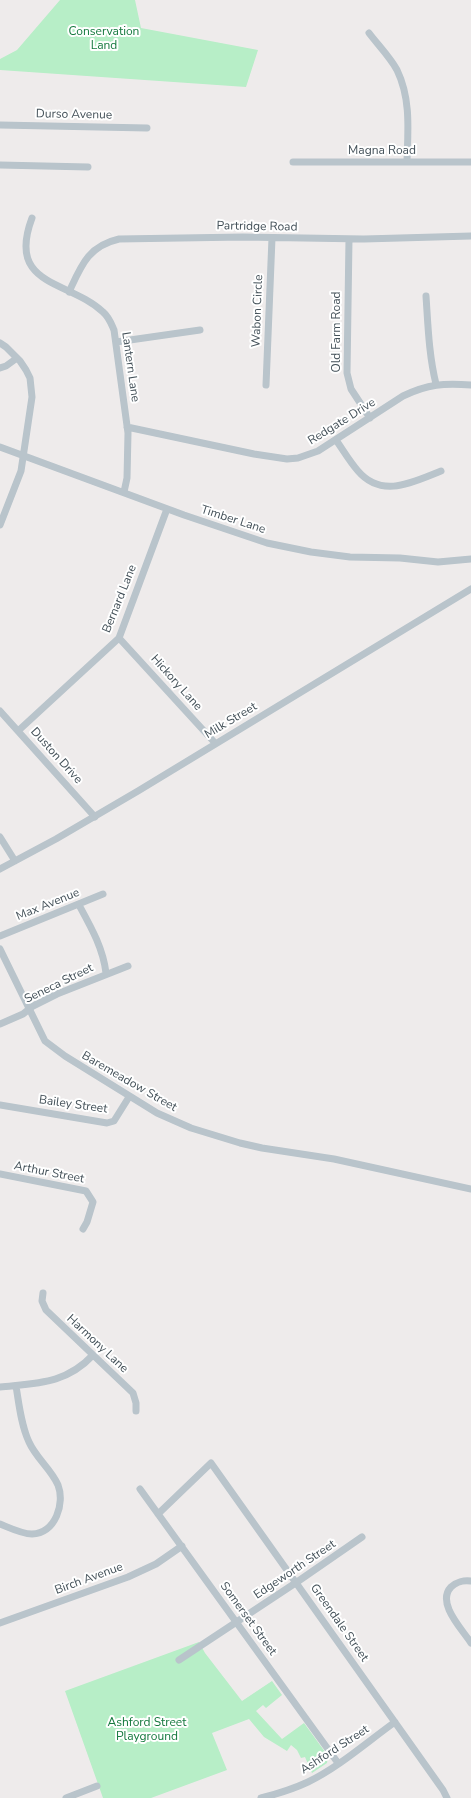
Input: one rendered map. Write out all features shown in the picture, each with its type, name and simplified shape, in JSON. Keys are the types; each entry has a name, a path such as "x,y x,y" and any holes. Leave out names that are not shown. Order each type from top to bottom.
{"street":[{"path":"369,33 396,69 403,86 408,111 407,161"},
{"name":"Durso Avenue","path":"0,124 147,128"},
{"name":"Magna Road","path":"294,162 471,162"},
{"path":"0,165 88,167"},
{"name":"Lantern Lane","path":"32,218 26,239 26,251 34,270 44,280 81,297 104,312 110,320 116,342 127,427 129,452 127,478 124,492"},
{"name":"Partridge Road","path":"69,292 87,257 94,249 112,241 128,238 349,239 471,236"},
{"name":"Wabon Circle","path":"266,385 272,238"},
{"name":"Old Farm Road","path":"349,239 347,373 351,389 370,418"},
{"path":"426,296 431,356 436,384"},
{"path":"116,342 200,330"},
{"path":"0,343 17,358 26,370 30,378 32,397 22,455 21,471 0,525"},
{"path":"0,368 6,366 17,358"},
{"name":"Redgate Drive","path":"127,427 254,454 287,459 306,456 336,440 403,396 417,390 436,384 471,385"},
{"path":"336,440 357,470 365,479 376,485 396,487 441,471"},
{"name":"Timber Lane","path":"0,447 167,509 267,543 311,552 350,557 400,558 438,562 471,559"},
{"name":"Bernard Lane","path":"18,731 119,638 167,509"},
{"name":"Milk Street","path":"0,869 95,817 471,588"},
{"name":"Hickory Lane","path":"119,638 215,743"},
{"name":"Duston Drive","path":"0,711 95,817"},
{"path":"0,837 15,861"},
{"name":"Max Avenue","path":"0,936 103,894"},
{"path":"79,905 101,948 104,956 106,973"},
{"name":"Baremeadow Street","path":"0,949 28,1010 40,1033 50,1046 129,1097 174,1121 229,1140 262,1148 334,1159 471,1189"},
{"name":"Seneca Street","path":"0,1024 23,1014 51,997 106,973 128,966"},
{"name":"Bailey Street","path":"0,1105 107,1123 114,1121 129,1097"},
{"name":"Arthur Street","path":"0,1174 80,1188 86,1191 93,1202 87,1222 83,1229"},
{"name":"Harmony Lane","path":"43,1292 42,1301 46,1310 133,1393 136,1411"},
{"path":"0,1387 59,1379 78,1368 93,1355"},
{"path":"0,1524 24,1533 33,1534 42,1531 55,1519 60,1503 58,1485 28,1441 16,1386"},
{"name":"Greendale Street","path":"158,1514 211,1462 443,1790 447,1798"},
{"name":"Somerset Street","path":"140,1489 338,1763"},
{"name":"Edgeworth Street","path":"179,1660 362,1537"},
{"name":"Birch Avenue","path":"0,1623 128,1577 156,1564 182,1546"},
{"path":"471,1581 460,1582 451,1587 446,1595 446,1601 451,1613 471,1642"},
{"name":"Ashford Street","path":"261,1798 284,1795 338,1763 395,1722"},
{"path":"66,1798 97,1786"}],"green space":[{"name":"Conservation Land","path":"60,0 135,0 141,28 258,50 246,87 0,70 0,59 17,50"},
{"name":"Ashford Street Playground","path":"199,1642 205,1653 242,1701 272,1681 282,1695 266,1708 263,1705 256,1711 282,1739 304,1723 328,1756 327,1763 312,1773 305,1757 301,1758 297,1750 291,1745 287,1751 264,1737 249,1719 212,1733 227,1770 151,1798 103,1798 65,1691"}]}
